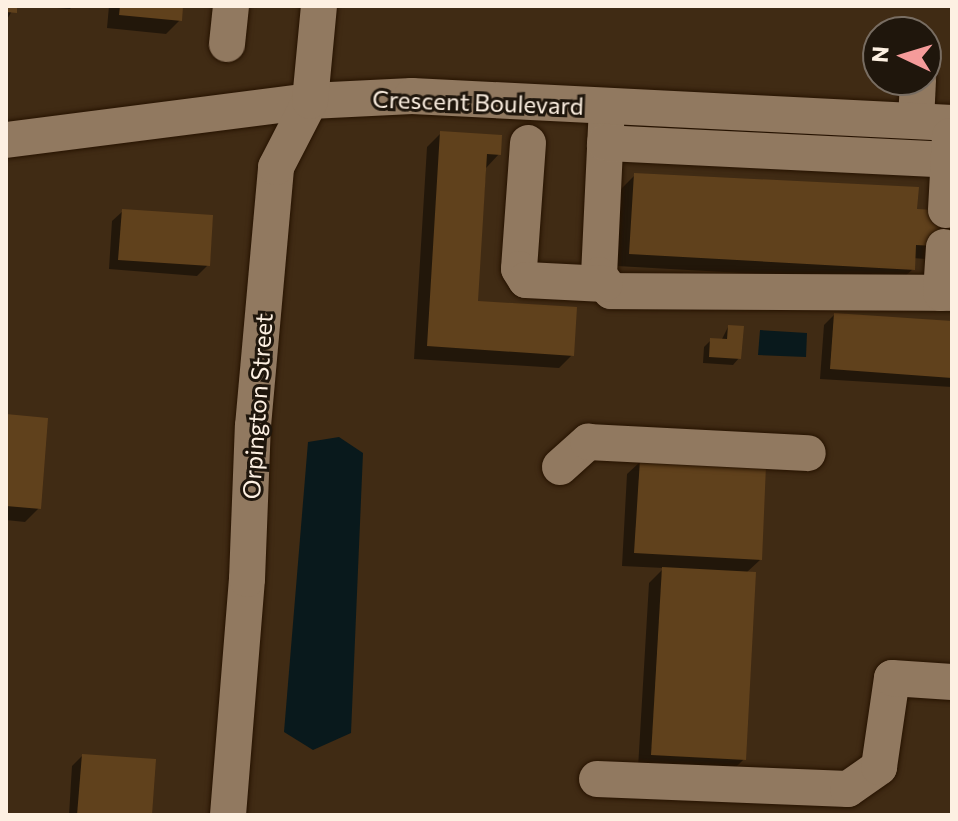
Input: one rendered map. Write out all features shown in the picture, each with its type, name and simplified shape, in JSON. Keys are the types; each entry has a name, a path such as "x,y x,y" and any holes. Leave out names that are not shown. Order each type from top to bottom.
{"street":[{"path":"227,44 231,6"},
{"name":"Orpington Street","path":"228,815 253,426 276,167 310,101 319,6"},
{"name":"Crescent Boulevard","path":"6,140 310,101 412,96 939,122"},
{"path":"926,96 939,122 948,160 946,210"},
{"path":"607,106 599,275 608,288"},
{"path":"528,143 519,269 526,280 608,288 947,293 944,247"},
{"path":"605,143 948,160"},
{"path":"560,467 588,442 808,453"},
{"path":"597,779 848,789 879,767 892,678 952,682"}],"shaded area":[{"path":"760,330 807,333 806,357 758,355"},
{"path":"339,437 363,453 351,733 313,750 284,732 308,442"}],"building":[{"path":"6,6 17,6 17,13 6,12"},
{"path":"120,6 183,6 182,21 119,15"},
{"path":"440,131 502,135 501,155 487,154 478,301 577,307 574,356 427,346"},
{"path":"634,173 919,187 917,209 952,211 952,247 916,245 915,270 629,254"},
{"path":"122,209 213,215 210,266 118,260"},
{"path":"834,313 952,321 952,378 830,369"},
{"path":"728,325 744,326 741,359 709,357 710,338 727,339"},
{"path":"6,414 48,418 41,509 6,506"},
{"path":"640,459 766,465 762,560 634,553"},
{"path":"662,567 756,572 746,760 651,755"},
{"path":"82,754 156,759 152,815 77,815"}]}
